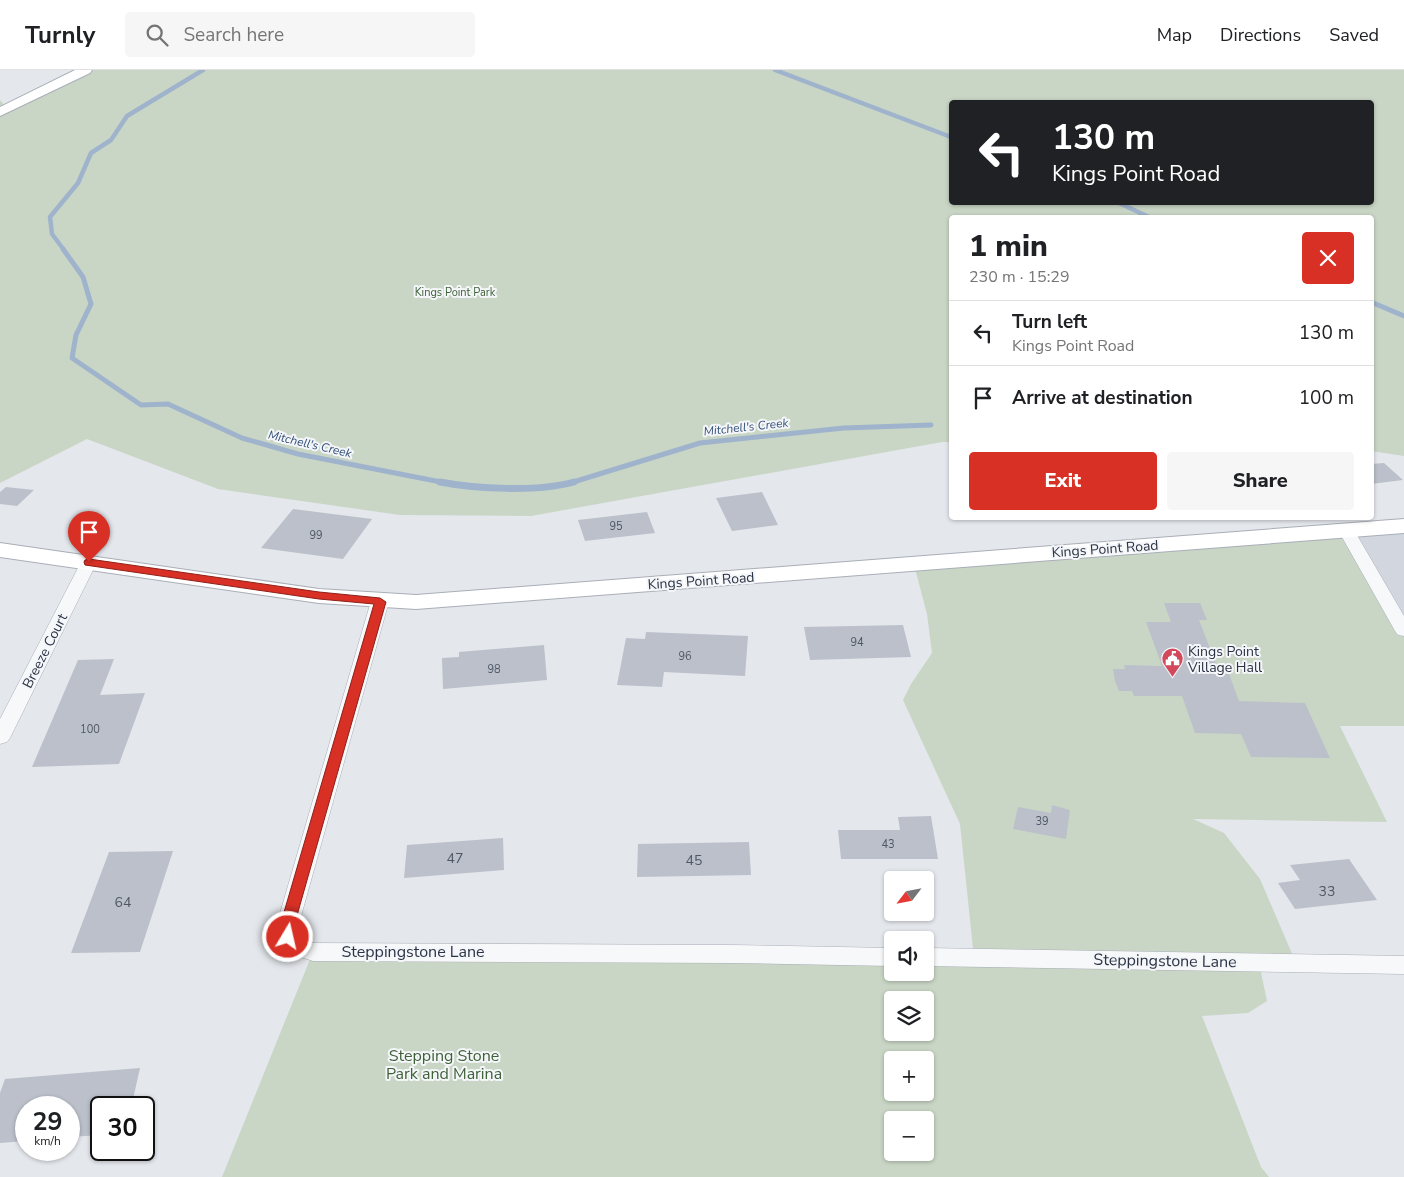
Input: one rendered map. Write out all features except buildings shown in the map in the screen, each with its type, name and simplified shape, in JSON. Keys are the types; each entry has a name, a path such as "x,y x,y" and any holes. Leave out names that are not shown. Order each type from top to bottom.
{"main road":[{"path":"0,112 85,70"},
{"name":"Kings Point Road","path":"0,550 319,596 380,602 454,600 1404,526"}],"street":[{"path":"1346,530 1404,631"},
{"name":"Breeze Court","path":"0,738 89,562"},
{"name":"Steppingstone Lane","path":"380,602 287,926 288,937 294,946 313,952 884,956"},
{"name":"Steppingstone Lane","path":"934,957 1404,965"}],"shaded area":[{"path":"1404,526 1404,631 1347,531"}],"green space":[{"name":"Kings Point Park","path":"85,70 1404,70 1404,456 1374,451 1374,215 949,215 949,442 531,516 400,515 218,489 87,439 0,483 0,100 7,108"},
{"name":"Stepping Stone Park and Marina","path":"1347,531 1404,631 1404,726 1340,726 1387,822 1193,819 1224,833 1260,879 1296,963 1259,963 1267,1001 1248,1013 1202,1016 1261,1167 1269,1177 222,1177 313,952 884,956 884,981 934,981 934,957 974,958 960,824 903,700 911,684 932,653 927,614 913,561"}],"waterway":[{"name":"Mitchell's Creek","path":"64,250 52,234 50,217 78,183 91,153 111,140 127,116 203,70"},
{"path":"775,70 949,136"},
{"path":"1123,205 1145,215"},
{"name":"Mitchell's Creek","path":"63,249 83,277 91,304 76,335 72,358 141,405 168,404 242,438 298,454 443,482"},
{"path":"1374,303 1404,316"},
{"name":"Mitchell's Creek","path":"572,483 700,443 844,428 931,425"},
{"name":"Mitchell's Creek","path":"443,482 507,488 543,487 572,483"}],"place":[{"name":"Kings Point Village Hall","path":"1172,678"}],"route":[{"path":"89,562 319,596 380,602 287,926 288,937"}]}
